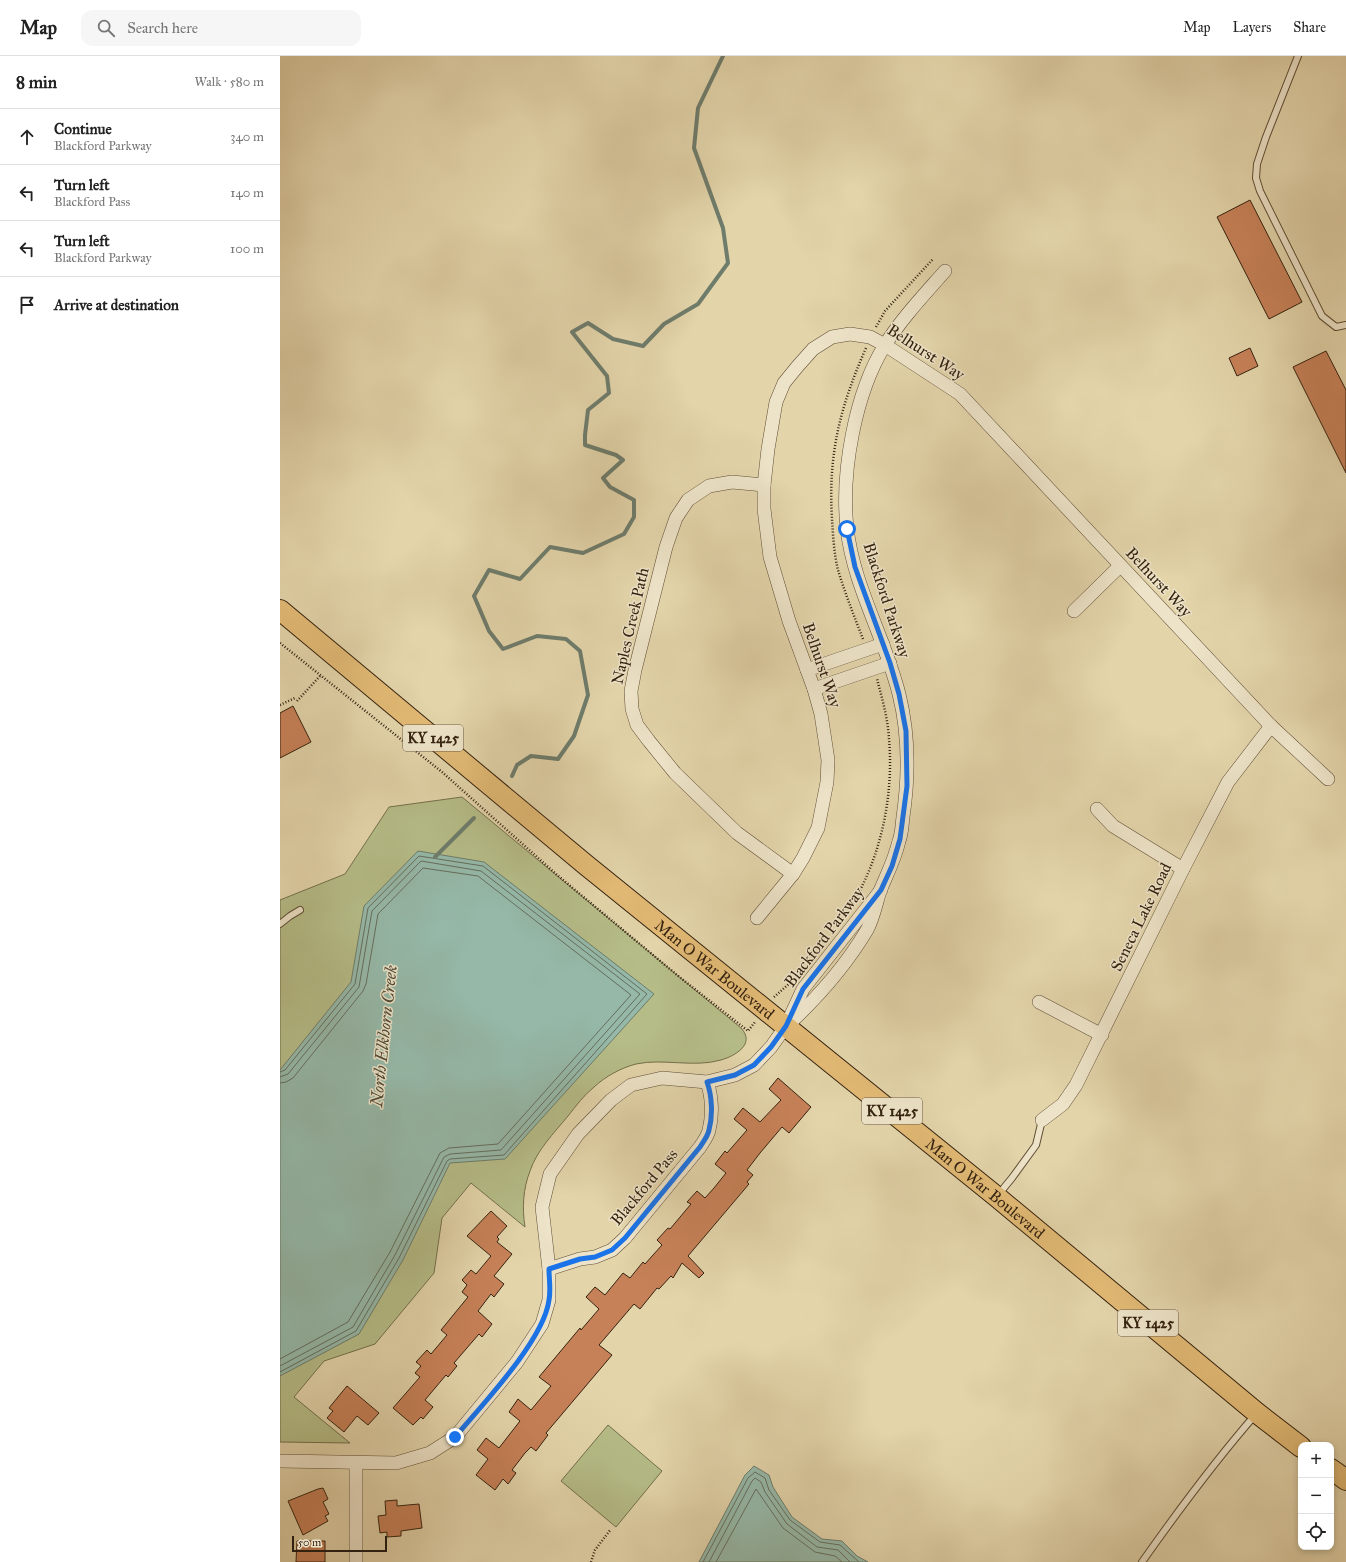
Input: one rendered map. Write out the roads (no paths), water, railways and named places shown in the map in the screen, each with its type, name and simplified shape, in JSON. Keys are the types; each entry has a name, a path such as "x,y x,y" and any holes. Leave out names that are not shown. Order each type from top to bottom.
{"main road":[{"name":"Man O War Boulevard","path":"280,610 586,865 997,1197 1257,1413 1298,1445"},
{"path":"1334,1471 1346,1480"}],"street":[{"name":"Blackford Parkway","path":"280,1461 396,1463 430,1453 455,1437 517,1362 542,1324 549,1300 549,1269 542,1207 550,1174 578,1134 611,1100 631,1085 662,1078 707,1082 735,1075 754,1065 771,1047 786,1026 803,989 881,890 892,866 900,839 907,786 906,731 899,694 890,663 855,567 847,529 847,468 852,434 873,367 885,345 903,320 945,271"},
{"name":"Belhurst Way","path":"757,918 793,874 803,858 818,828 827,782 828,760 821,714 814,689 789,621 770,557 764,510 764,485 776,402 784,384 813,349 832,337 850,334 870,338 885,345 960,394 1271,726 1328,779"},
{"name":"Naples Creek Path","path":"764,485 732,482 709,486 688,500 676,518 666,547 635,670 631,691 632,709 638,725 675,773 737,833 793,874"},
{"path":"1074,611 1120,566"},
{"path":"806,670 883,644"},
{"path":"814,689 890,663"},
{"name":"Seneca Lake Road","path":"1042,1120 1063,1104 1076,1085 1183,869 1228,782 1271,726"},
{"path":"1097,809 1112,826 1183,869"},
{"path":"1039,1002 1102,1035"},
{"name":"Blackford Pass","path":"549,1269 580,1259 595,1257 612,1250 625,1238 700,1147 709,1131 711,1117 710,1090 707,1082"},
{"path":"356,1462 356,1562"}],"lane":[{"path":"1298,56 1266,137 1257,164 1256,178 1260,191 1322,316 1336,327 1346,325"},
{"path":"280,924 300,910"},
{"path":"997,1197 1036,1145 1042,1120"},
{"path":"1142,1562 1186,1500 1231,1442 1257,1413"}],"water":[{"path":"418,851 484,862 654,994 505,1159 450,1163 403,1260 359,1334 280,1376 280,1070 351,982 364,906"},
{"path":"754,1466 769,1475 773,1487 792,1517 822,1539 842,1541 857,1556 868,1562 699,1562 745,1475"}],"waterway":[{"name":"North Elkhorn Creek","path":"512,776 517,765 531,756 558,759 574,736 588,695 580,651 566,639 537,636 503,649 489,631 474,596 489,570 520,579 550,547 583,553 624,534 634,517 634,500 610,487 603,478 623,460 616,455 585,445 588,410 609,393 607,376 572,332 588,323 613,339 643,346 664,324 698,304 728,263 723,228 694,148 698,108 723,56"},
{"name":"North Elkhorn Creek","path":"435,857 474,818"}]}
